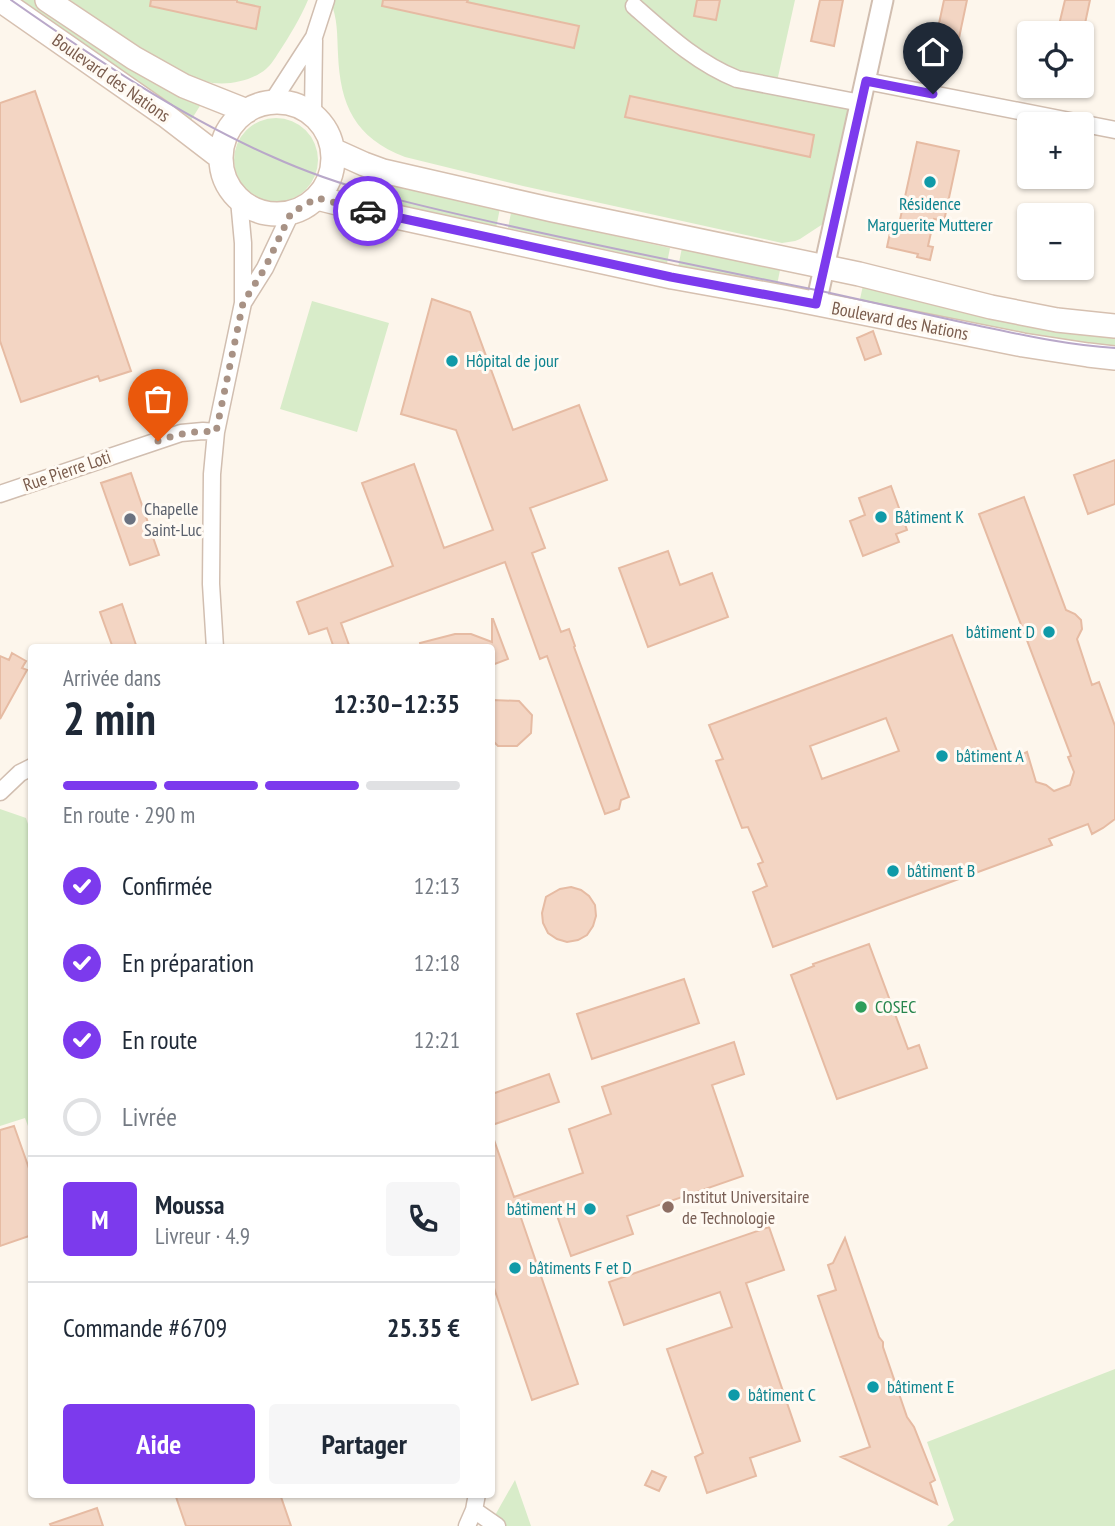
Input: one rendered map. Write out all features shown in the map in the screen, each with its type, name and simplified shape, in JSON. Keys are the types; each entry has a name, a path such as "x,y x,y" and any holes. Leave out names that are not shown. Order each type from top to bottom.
{"main road":[{"name":"Boulevard des Nations","path":"0,0 165,115 221,159"},
{"name":"Boulevard des Nations","path":"47,0 134,58 184,86 247,111"},
{"path":"272,102 294,104 313,114 326,130 333,150 333,170 328,183 317,198 291,213 264,214 239,200 229,188 223,174 221,159 226,135 232,124 247,111 272,102"},
{"name":"Boulevard des Nations","path":"333,150 383,171 553,210 859,274 1004,310 1057,320 1115,326"},
{"name":"Boulevard des Nations","path":"317,198 645,271 1023,345 1115,358"}],"street":[{"path":"272,102 314,37 326,0"},
{"path":"816,304 883,0"},
{"path":"629,2 681,48 722,73 737,79 861,103"},
{"path":"313,114 314,37"},
{"path":"866,81 1115,130"},
{"path":"215,644 210,554 212,474 216,432 243,303 243,243 239,200"},
{"path":"243,303 265,268 291,213"},
{"name":"Rue Pierre Loti","path":"0,494 181,433 216,432"},
{"path":"0,792 28,769"},
{"path":"467,1526 476,1502 497,1526"}],"green space":[{"path":"5,0 37,0 203,101 188,125"},
{"path":"70,0 308,0 291,33 268,67 245,80 212,83 170,66"},
{"path":"330,0 795,0 776,86 861,103 835,216 800,239 782,243 405,157 388,149 362,130 347,104 339,72 336,20"},
{"path":"276,118 292,121 306,130 315,144 318,160 315,176 306,190 292,199 276,202 260,199 246,190 237,176 234,160 237,144 246,130 260,121"},
{"path":"366,171 501,203 495,233 359,199"},
{"path":"511,213 670,248 667,263 508,228"},
{"path":"683,243 781,265 776,290 677,272"},
{"path":"864,281 1115,331 1115,354 858,308"},
{"path":"312,301 389,323 357,432 280,409"},
{"path":"0,809 26,818 28,824 28,1126 25,1118 0,1126"},
{"path":"1115,1369 1115,1526 947,1526 954,1520 927,1442"},
{"path":"515,1480 531,1526 489,1526"}],"building":[{"path":"151,0 237,0 260,7 256,29 150,6"},
{"path":"383,0 468,0 467,2 579,26 574,48 382,6"},
{"path":"697,0 720,0 716,20 694,16"},
{"path":"820,0 843,0 834,46 811,41"},
{"path":"944,0 967,0 952,71 930,66"},
{"path":"1065,0 1090,0 1086,21 1060,21"},
{"path":"35,91 131,371 100,381 98,376 21,402 0,341 0,103"},
{"path":"630,96 814,135 810,157 625,117"},
{"name":"Résidence Marguerite Mutterer","path":"917,142 959,151 944,221 934,219 928,246 933,247 930,260 917,257 918,254 887,247 891,228 898,229"},
{"path":"432,299 470,312 513,430 579,405 607,480 530,508 545,548 532,553 561,632 569,629 629,797 621,800 619,809 605,814 547,656 540,659 505,562 341,623 349,644 333,644 327,628 309,634 297,602 393,566 362,483 414,464 444,548 493,530 456,430 401,414"},
{"path":"873,331 881,354 865,360 857,338"},
{"path":"1115,460 1115,504 1088,514 1074,475"},
{"name":"Chapelle Saint-Luc","path":"131,473 159,555 130,565 101,483"},
{"name":"Bâtiment K","path":"891,486 907,530 896,534 899,542 863,556 850,521 865,515 859,498"},
{"path":"1024,497 1066,610 1081,620 1082,629 1077,639 1092,685 1099,682 1115,726 1115,819 1092,834 1088,824 1049,839 1052,845 773,947 753,892 767,886 758,864 763,862 748,827 742,828 716,761 723,759 709,725 952,635 1002,764 1027,752 1036,782 1054,791 1070,785 1074,772 1068,757 1071,756 979,514","holes":["886,718 899,751 822,779 810,746"]},
{"path":"668,551 680,585 712,573 728,617 648,647 619,568"},
{"path":"122,604 136,644 112,644 100,612"},
{"path":"493,619 508,659 495,664 495,644 420,643 455,634 471,634 492,642"},
{"path":"12,653 26,661 22,668 27,670 0,719 0,656 9,660"},
{"path":"495,700 519,701 532,715 531,733 517,746 498,746 495,743"},
{"path":"571,887 589,896 595,905 596,916 587,935 567,942 548,933 542,913 546,897 560,889"},
{"name":"COSEC","path":"869,944 908,1049 919,1045 927,1068 837,1099 791,975"},
{"path":"684,979 699,1023 592,1059 577,1014"},
{"path":"734,1042 744,1074 712,1085 743,1176 627,1216 633,1234 571,1256 553,1204 520,1215 578,1384 532,1400 495,1291 495,1143 514,1197 583,1173 569,1129 611,1114 602,1087"},
{"path":"549,1074 559,1102 495,1124 495,1093"},
{"path":"14,1126 28,1166 28,1236 0,1246 0,1130"},
{"name":"bâtiment C","path":"769,1227 784,1270 746,1283 800,1441 750,1458 756,1476 707,1493 695,1457 703,1453 667,1349 732,1327 720,1292 624,1325 609,1282"},
{"name":"bâtiment E","path":"845,1238 907,1417 914,1427 935,1480 930,1483 937,1504 841,1457 870,1447 818,1296 836,1290 828,1265 833,1263"},
{"path":"652,1471 666,1477 659,1491 645,1485"},
{"path":"176,1498 281,1498 291,1526 186,1526"},
{"path":"97,1508 103,1526 50,1524"}],"tram line":[{"path":"11,0 171,105 238,141 330,180 420,205 626,251 1024,335 1115,348"}],"way so far":[{"path":"158,441 181,433 216,432 243,303 265,268 291,213 317,198 368,211"}],"place":[{"name":"Résidence Marguerite Mutterer","path":"930,182"},
{"name":"Hôpital de jour","path":"452,361"},
{"name":"Bâtiment K","path":"881,517"},
{"name":"Chapelle Saint-Luc","path":"130,519"},
{"name":"bâtiment D","path":"1049,632"},
{"name":"bâtiment A","path":"942,756"},
{"name":"bâtiment B","path":"893,871"},
{"name":"COSEC","path":"861,1007"},
{"name":"Institut Universitaire de Technologie","path":"668,1207"},
{"name":"bâtiment H","path":"590,1209"},
{"name":"bâtiments F et D","path":"515,1268"},
{"name":"bâtiment E","path":"873,1387"},
{"name":"bâtiment C","path":"734,1395"}],"route":[{"path":"368,211 671,277 816,304 866,81 933,94"}]}
